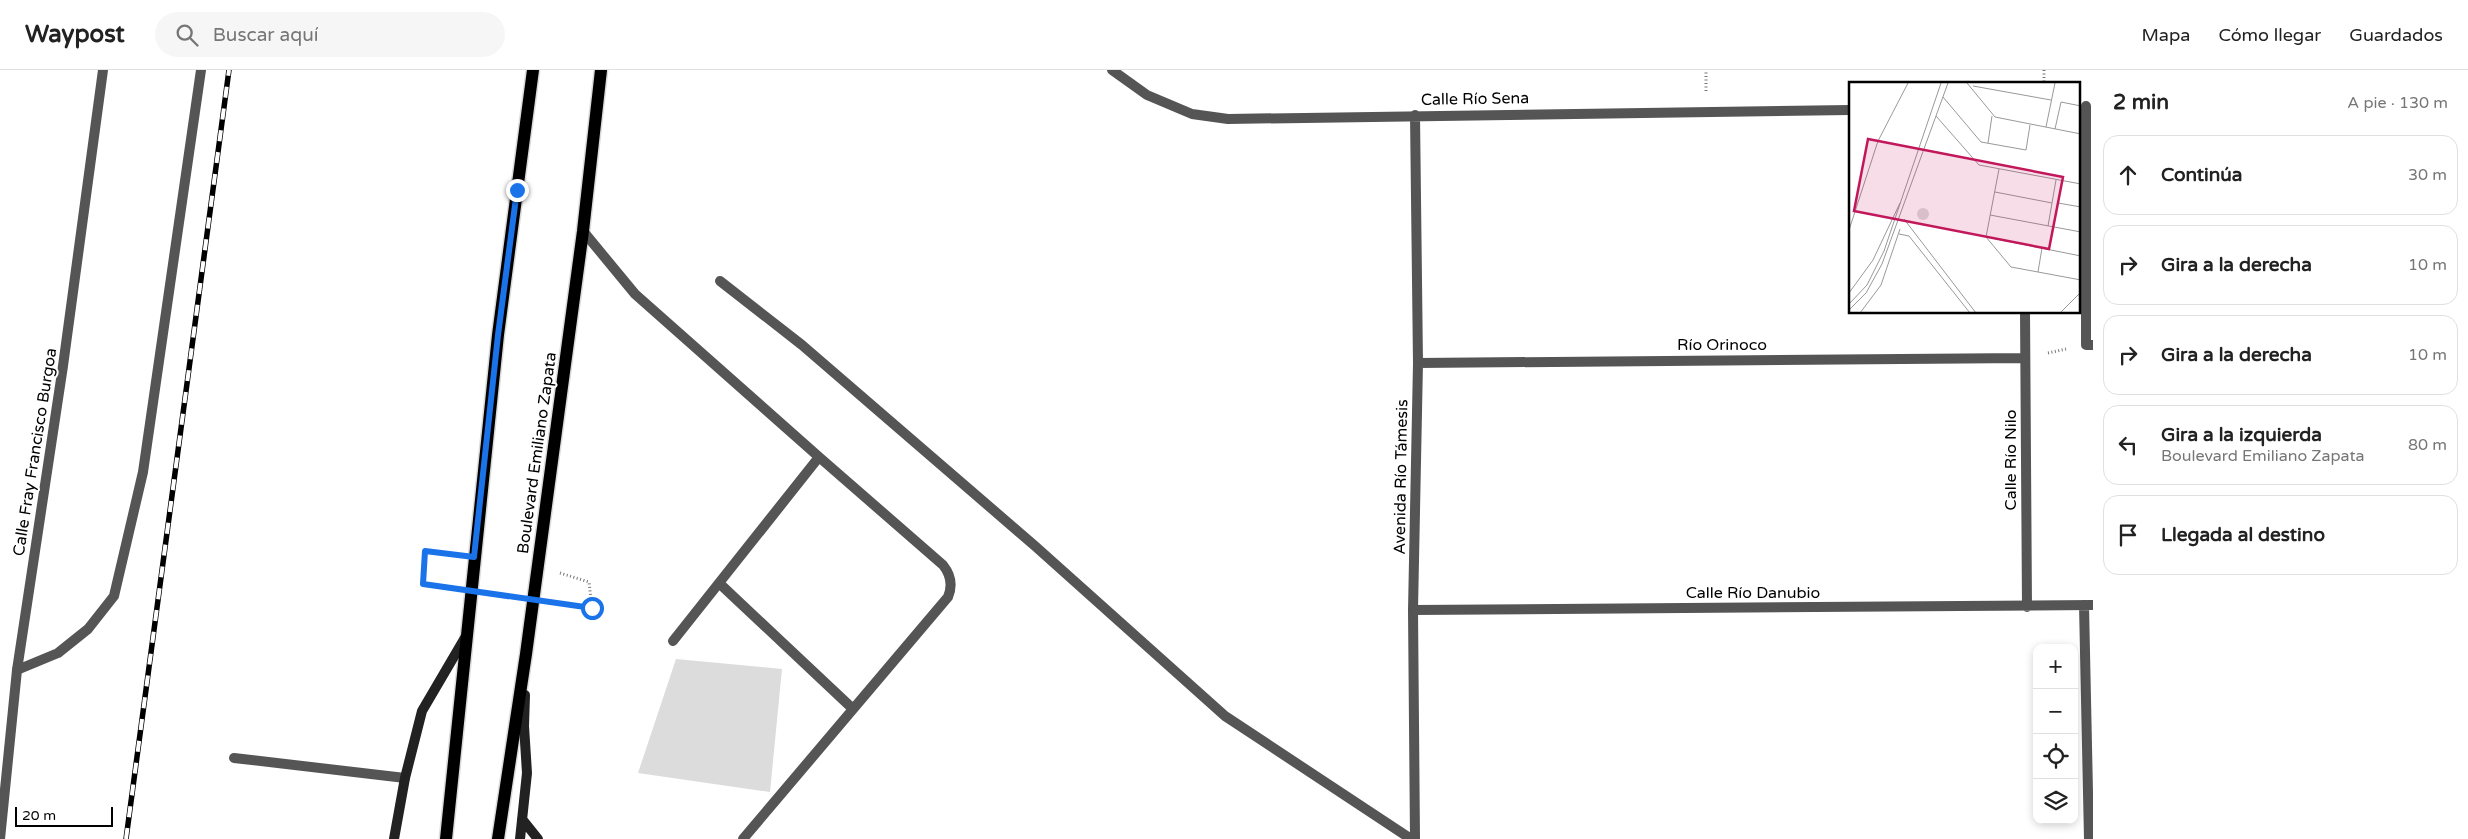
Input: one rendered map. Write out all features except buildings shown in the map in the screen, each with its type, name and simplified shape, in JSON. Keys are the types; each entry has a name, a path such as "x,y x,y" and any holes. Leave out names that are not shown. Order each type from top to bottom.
{"main road":[{"path":"446,839 498,335 533,70"},
{"name":"Boulevard Emiliano Zapata","path":"498,839 538,567 583,231 601,70"},
{"path":"394,839 405,778 422,710 466,635"},
{"path":"520,839 526,773 524,726 526,654"},
{"path":"522,819 538,839"}],"street":[{"name":"Calle Fray Francisco Burgoa","path":"0,839 17,670 63,366 103,70"},
{"path":"17,670 58,653 88,629 114,596 143,472 201,70"},
{"name":"Calle Río Sena","path":"1112,70 1147,95 1192,114 1228,119 1849,110"},
{"path":"2086,106 2090,345"},
{"name":"Avenida Río Támesis","path":"1413,839 1413,610 1418,363 1415,115"},
{"path":"583,231 635,294 943,565 951,583 948,597 801,773 743,839"},
{"path":"720,281 817,358 1035,546 1225,716 1413,839"},
{"name":"Calle Río Nilo","path":"2025,314 2027,607"},
{"name":"Río Orinoco","path":"1418,363 2026,358"},
{"path":"673,641 819,457"},
{"path":"719,583 853,709"},
{"path":"2088,605 2089,839"},
{"name":"Calle Río Danubio","path":"1413,610 2027,607 2088,605"},
{"path":"234,758 405,778"}],"path":[{"path":"2026,358 2090,345"},
{"path":"474,557 425,551 423,584 592,608 589,582 538,567"}],"shaded area":[{"path":"676,659 782,669 770,792 638,773"}],"railway":[{"path":"126,839 229,70"}],"route":[{"path":"517,190 498,335 474,557 425,551 423,584 592,608"}]}
